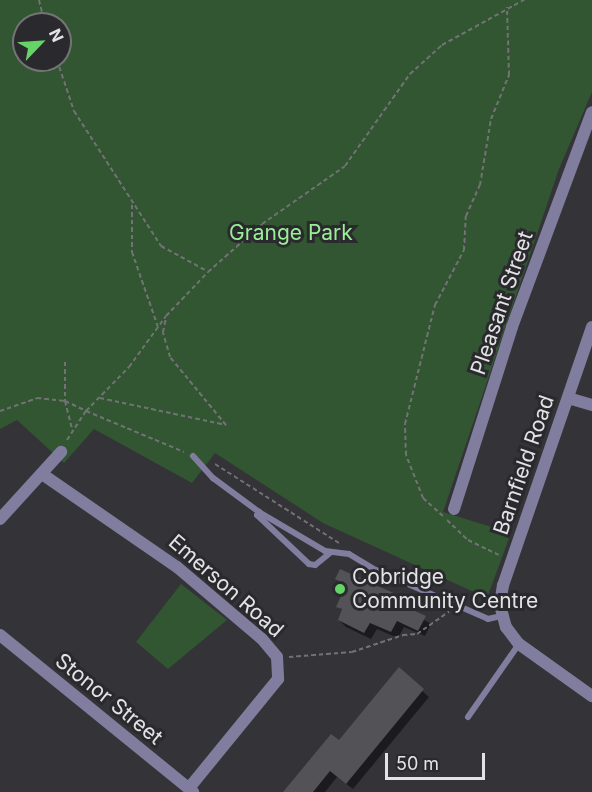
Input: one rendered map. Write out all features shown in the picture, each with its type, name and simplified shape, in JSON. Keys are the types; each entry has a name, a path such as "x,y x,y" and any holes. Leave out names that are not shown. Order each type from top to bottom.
{"street":[{"name":"Pleasant Street","path":"454,509 512,327 592,112"},
{"name":"Barnfield Road","path":"501,616 503,585 592,327"},
{"path":"568,398 592,405"},
{"path":"0,519 61,452"},
{"name":"Emerson Road","path":"42,474 177,567 262,639 277,657 278,680 191,790"},
{"path":"501,616 519,644 592,696"},
{"name":"Stonor Street","path":"0,635 191,790"}],"lane":[{"path":"193,456 213,478 259,512 330,553 349,554 376,570 460,604 488,619 501,616"},
{"path":"259,512 257,515 309,564 315,566 330,553"},
{"path":"468,717 519,644"}],"path":[{"path":"61,452 72,430 86,411 100,398 166,316 208,272 262,224 345,166 410,74 442,45 507,7 524,0"},
{"path":"507,7 510,75 491,119 480,186 466,216 464,250 435,305 405,424 406,455 423,498 468,540 511,562"},
{"path":"61,72 74,111 161,246 208,272"},
{"path":"132,202 132,252 158,327"},
{"path":"100,398 226,425 170,357 163,332 166,316"},
{"path":"65,362 65,401 72,430"},
{"path":"0,411 37,398 65,401 86,411"},
{"path":"277,657 352,652 403,635 417,634 460,604"}],"green space":[{"name":"Grange Park","path":"0,0 592,0 592,92 559,169 443,512 511,533 487,598 323,523 215,453 192,483 94,429 64,463 17,420 0,429"},
{"path":"181,584 227,620 168,669 136,642"}],"building":[{"path":"340,569 398,595 395,602 426,616 418,631 397,621 391,632 370,623 364,633 338,620 342,609 336,607 346,585 335,579"},
{"path":"399,667 424,689 346,784 330,771 313,792 283,792 331,734 339,740"}],"place":[{"name":"Cobridge Community Centre","path":"340,589"}]}
